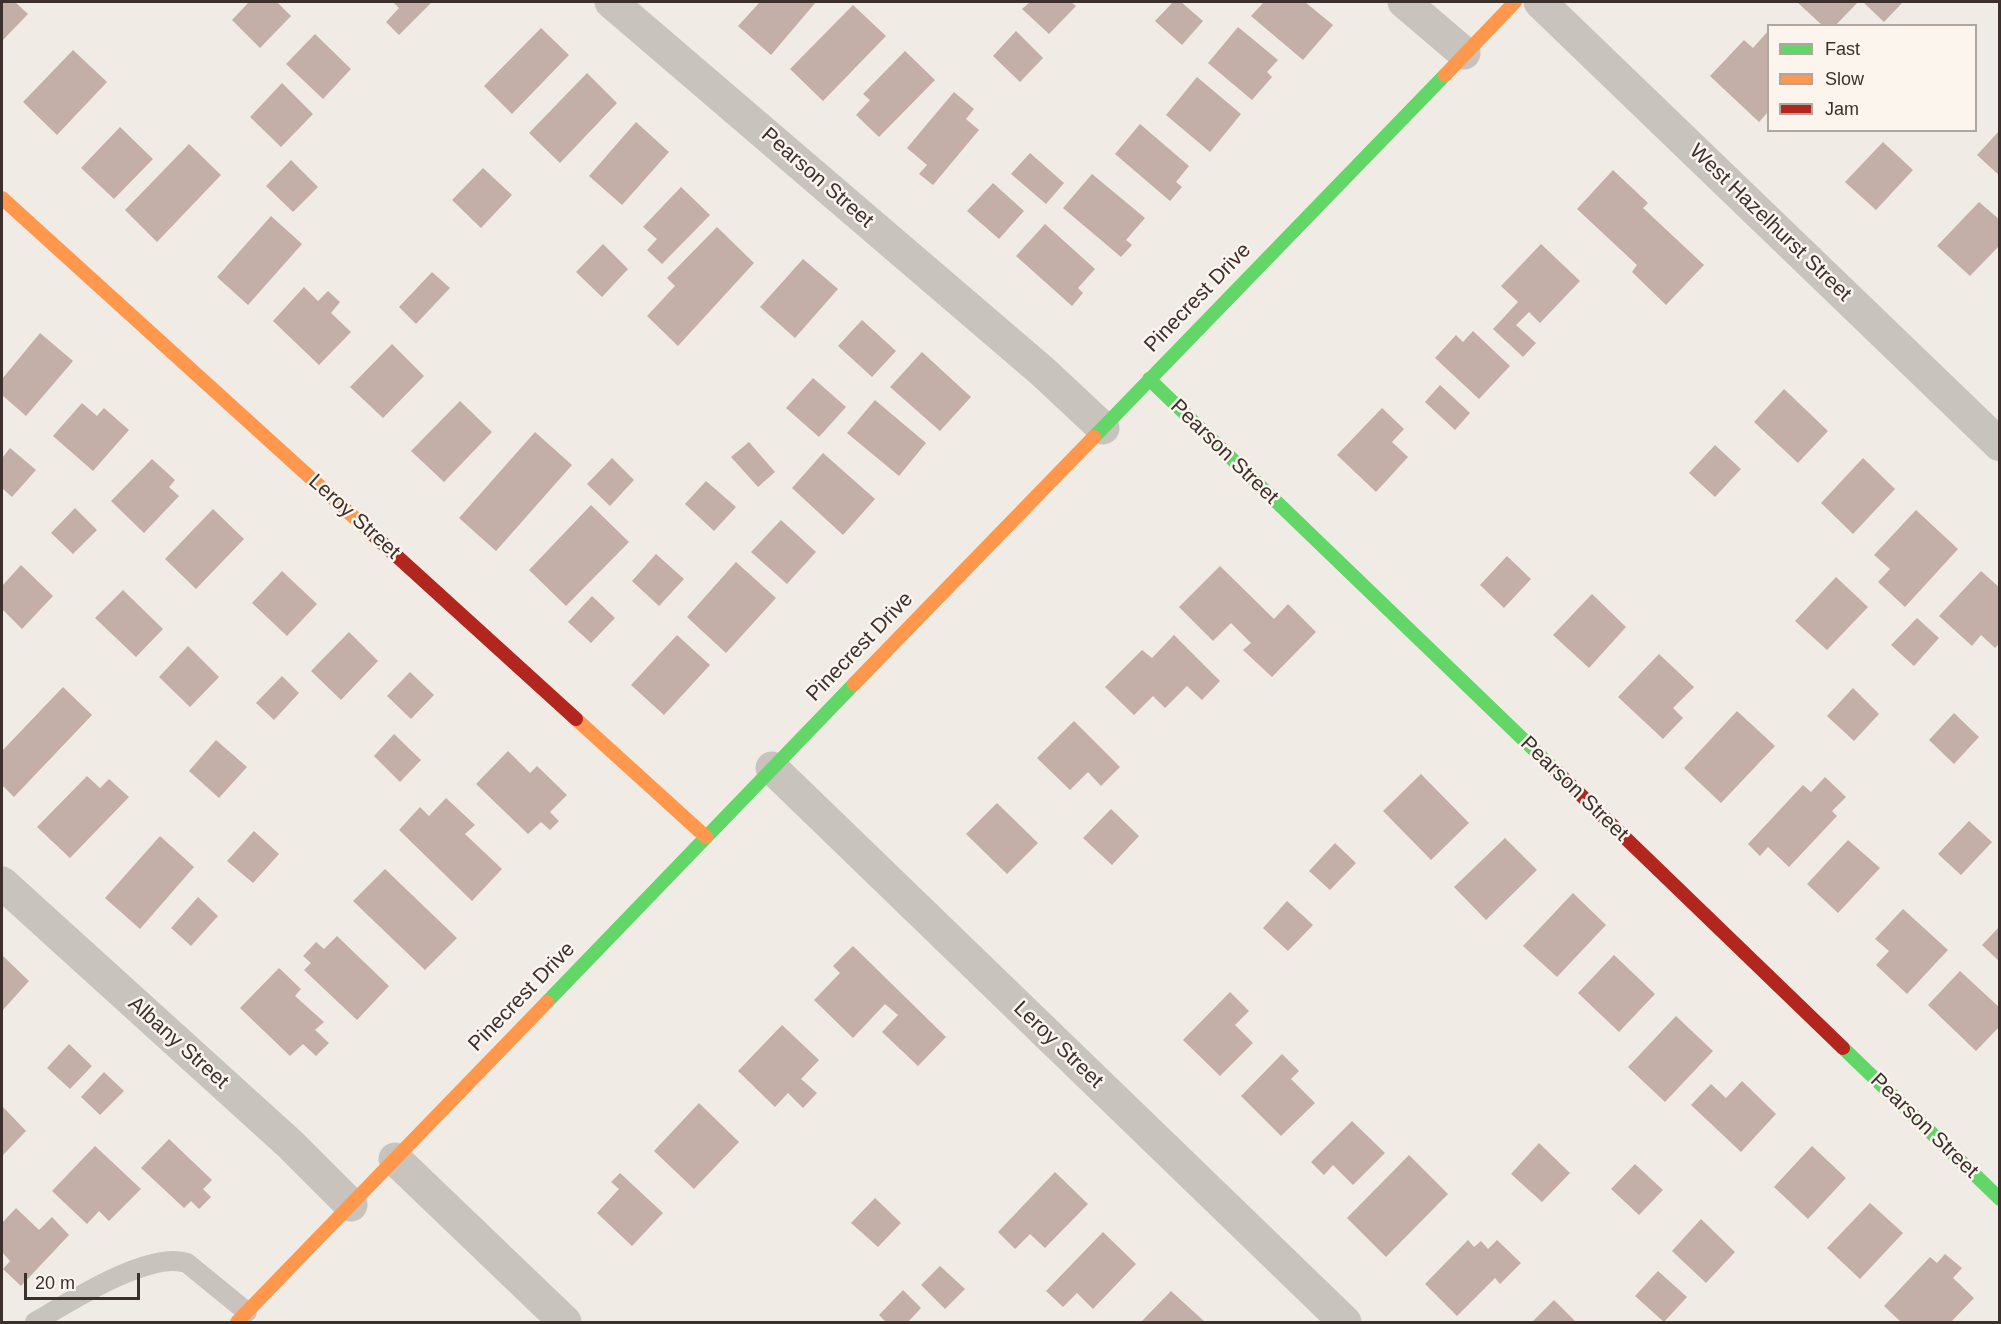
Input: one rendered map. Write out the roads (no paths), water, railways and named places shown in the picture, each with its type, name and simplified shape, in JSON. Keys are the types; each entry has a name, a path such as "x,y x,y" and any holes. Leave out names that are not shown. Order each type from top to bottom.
{"street":[{"name":"Pearson Street","path":"611,2 1042,371 1103,428"},
{"path":"1404,2 1464,53"},
{"name":"Pinecrest Drive","path":"242,1317 1515,2"},
{"name":"West Hazelhurst Street","path":"1540,2 2000,445"},
{"name":"Leroy Street","path":"2,198 706,837"},
{"name":"Pearson Street","path":"1149,379 2000,1199"},
{"name":"Leroy Street","path":"772,768 1345,1323"},
{"name":"Albany Street","path":"2,884 291,1145 351,1205"},
{"path":"395,1159 565,1323"}],"lane":[{"path":"35,1323 89,1290 150,1264 175,1259 187,1263 242,1317"}]}
